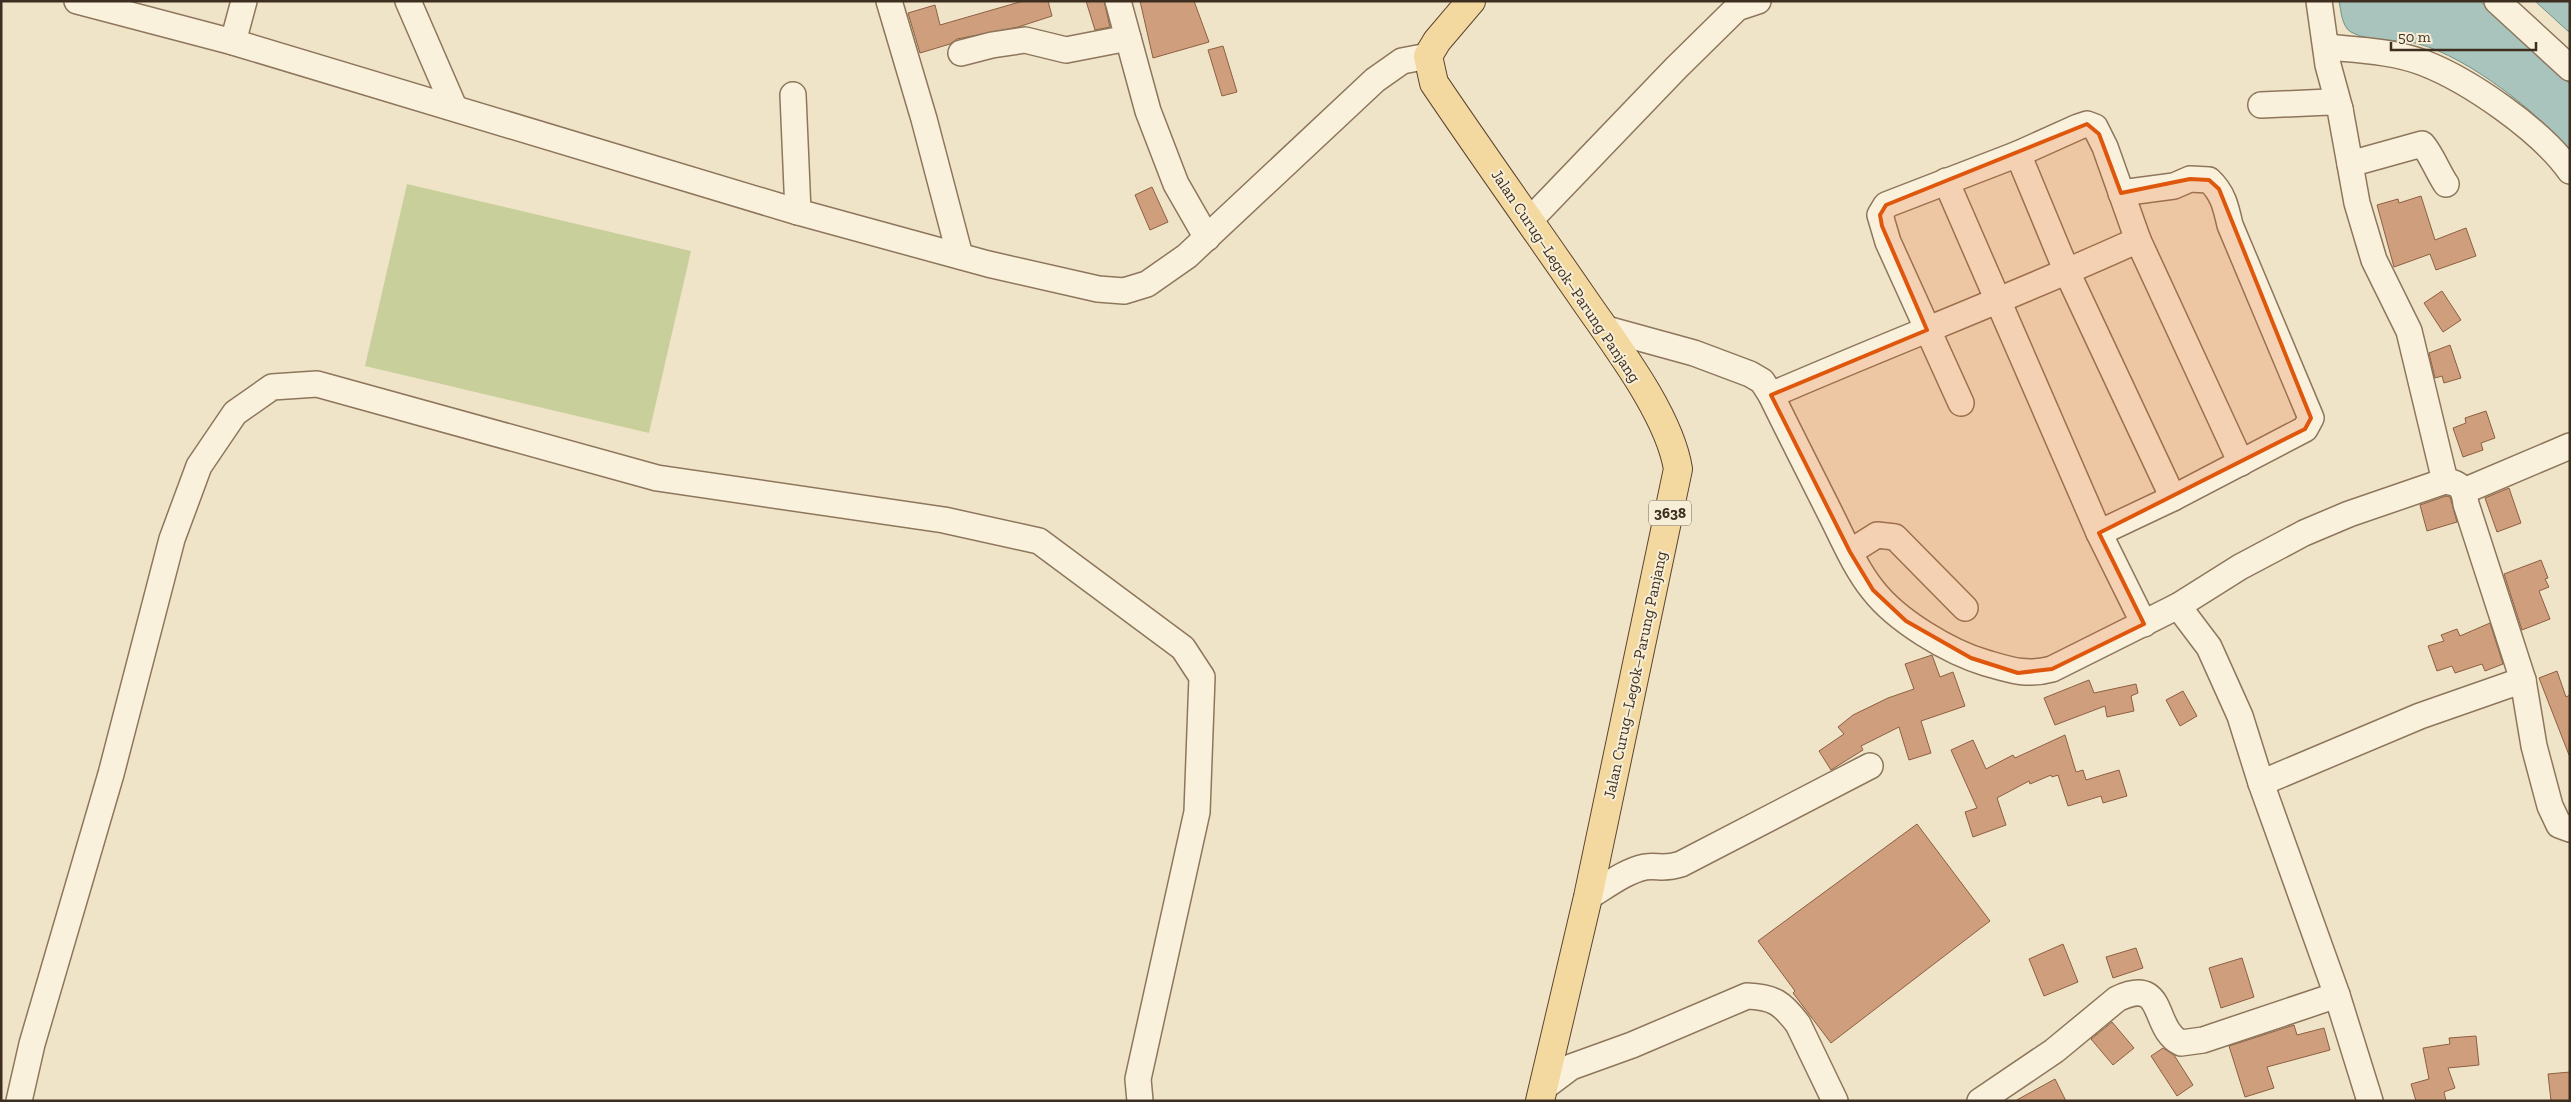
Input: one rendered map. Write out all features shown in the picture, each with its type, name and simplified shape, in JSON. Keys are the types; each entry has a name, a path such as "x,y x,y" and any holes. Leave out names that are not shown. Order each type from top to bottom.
{"main road":[{"path":"1428,56 1437,41 1471,1"},
{"name":"Jalan Curug–Legok–Parung Panjang","path":"1428,56 1434,83 1604,328 1655,408 1670,438 1678,469 1588,897 1542,1094"}],"street":[{"path":"77,1 233,42 798,212 960,256 1098,288 1124,291 1147,284 1166,272 1207,238 1375,80 1402,61 1428,56"},
{"path":"233,42 244,1"},
{"path":"408,1 454,107"},
{"path":"889,1 924,119 960,256"},
{"path":"1118,1 1148,111 1176,184 1207,238"},
{"path":"1529,220 1676,68 1737,8 1758,1"},
{"path":"2319,1 2357,203 2374,260 2409,331 2454,486 2466,504 2523,680 2534,746 2550,806 2559,826 2570,829"},
{"path":"2497,1 2570,68"},
{"path":"961,53 992,45 1025,40 1066,50 1128,38"},
{"path":"2326,46 2394,55 2424,63 2478,91 2532,132 2570,171"},
{"path":"792,95 798,212"},
{"path":"2261,105 2329,102 2335,103 2340,109"},
{"path":"1961,403 1888,242 1880,215 1886,205 2018,154 2087,124 2095,127 2099,134 2138,240 2241,463"},
{"path":"2350,164 2422,144 2426,147 2435,168 2446,184"},
{"path":"2018,154 2067,272 2173,498"},
{"path":"2099,533 2173,498 2305,429 2309,424 2311,414 2230,225 2219,189 2209,180 2200,180 2121,193"},
{"path":"1946,182 2099,533 2144,624"},
{"path":"1771,396 1997,299 2067,272 2138,240"},
{"path":"1604,328 1694,353 1750,374 1762,382 1771,396 1850,552 1873,590 1906,621 1939,643 1970,658 2030,674 2052,669 2144,624 2178,606 2240,567 2304,533 2349,514 2454,486 2570,446"},
{"path":"20,1101 32,1044 111,774 172,538 199,466 235,413 272,387 317,384 657,478 944,520 1039,541 1182,648 1202,677 1197,812 1138,1079 1140,1101"},
{"path":"1850,552 1877,535 1895,537 1964,608"},
{"path":"2178,606 2209,647 2240,716 2261,783 2337,995 2370,1101"},
{"path":"2261,783 2420,716 2523,680"},
{"path":"1588,897 1635,870 1648,867 1664,869 1704,853 1726,839 1870,766"},
{"path":"1980,1101 2054,1051 2117,999 2129,993 2140,992 2152,999 2172,1038 2181,1043 2203,1040 2337,995"},
{"path":"1542,1094 1571,1066 1632,1045 1747,996 1767,996 1780,1004 1798,1024 1835,1101"}],"highlighted area":[{"path":"2087,124 2099,134 2121,193 2190,179 2209,180 2219,189 2311,418 2305,429 2099,533 2144,624 2052,669 2018,673 1971,658 1906,621 1873,590 1850,552 1771,395 1927,330 1882,226 1880,215 1886,205"}],"green space":[{"path":"407,184 691,251 649,433 365,366"}],"water":[{"path":"2339,1 2480,1 2570,84 2570,150 2520,103 2480,73 2459,61 2419,44 2367,38 2351,32 2344,23"},
{"path":"2535,1 2570,1 2570,33"}],"building":[{"path":"1023,1 1048,1 1052,16 1018,27 957,39 950,44 920,53 908,13 935,5 940,25"},
{"path":"1086,1 1104,1 1110,27 1095,30"},
{"path":"1140,1 1194,1 1209,42 1153,58"},
{"path":"1223,46 1237,92 1222,96 1208,50"},
{"path":"1152,187 1168,222 1150,230 1135,195"},
{"path":"2421,196 2435,240 2466,228 2476,256 2436,270 2430,254 2394,267 2377,205 2398,199 2399,203"},
{"path":"2442,291 2461,320 2443,332 2424,303"},
{"path":"2450,345 2461,378 2444,383 2442,376 2435,378 2429,353"},
{"path":"2486,411 2495,438 2481,443 2483,450 2463,457 2453,428 2466,423 2465,418"},
{"path":"2509,488 2521,523 2497,532 2485,498"},
{"path":"2446,496 2450,497 2457,522 2427,531 2420,505"},
{"path":"2541,560 2548,578 2545,579 2549,587 2539,591 2550,619 2522,630 2504,574"},
{"path":"2490,623 2503,664 2485,671 2482,664 2455,673 2452,666 2437,671 2428,646 2444,641 2441,635 2457,629 2460,636"},
{"path":"1932,655 1940,677 1953,672 1965,706 1921,721 1931,753 1909,760 1899,727 1861,746 1863,750 1831,770 1819,751 1844,734 1838,727 1853,715 1888,698 1914,689 1905,664"},
{"path":"2557,671 2566,697 2570,695 2569,755 2539,678"},
{"path":"2089,680 2094,693 2136,684 2138,693 2131,696 2134,711 2107,717 2105,706 2055,725 2044,698"},
{"path":"2183,691 2197,716 2180,726 2166,700"},
{"path":"2065,735 2076,772 2083,770 2086,780 2119,770 2127,796 2103,803 2101,796 2068,806 2058,775 2052,777 2051,775 2030,784 2029,781 1997,798 2006,825 1973,837 1965,812 1977,808 1951,750 1973,740 1986,769 2013,755 2015,758"},
{"path":"1917,824 1990,921 1831,1043 1793,993 1795,991 1758,941"},
{"path":"2063,944 2078,982 2044,996 2029,959"},
{"path":"2136,948 2143,968 2113,978 2106,957"},
{"path":"2242,958 2254,997 2221,1008 2209,968"},
{"path":"2112,1022 2134,1048 2113,1065 2091,1039"},
{"path":"2294,1025 2297,1035 2324,1028 2330,1050 2267,1067 2274,1088 2245,1097 2229,1046"},
{"path":"2476,1036 2479,1065 2448,1068 2455,1088 2444,1092 2446,1101 2416,1101 2411,1084 2429,1079 2423,1048 2450,1044 2449,1038"},
{"path":"2163,1048 2174,1055 2193,1085 2177,1096 2151,1056"},
{"path":"2570,1072 2570,1101 2551,1101 2548,1074"},
{"path":"2055,1079 2066,1101 2015,1101"}]}
